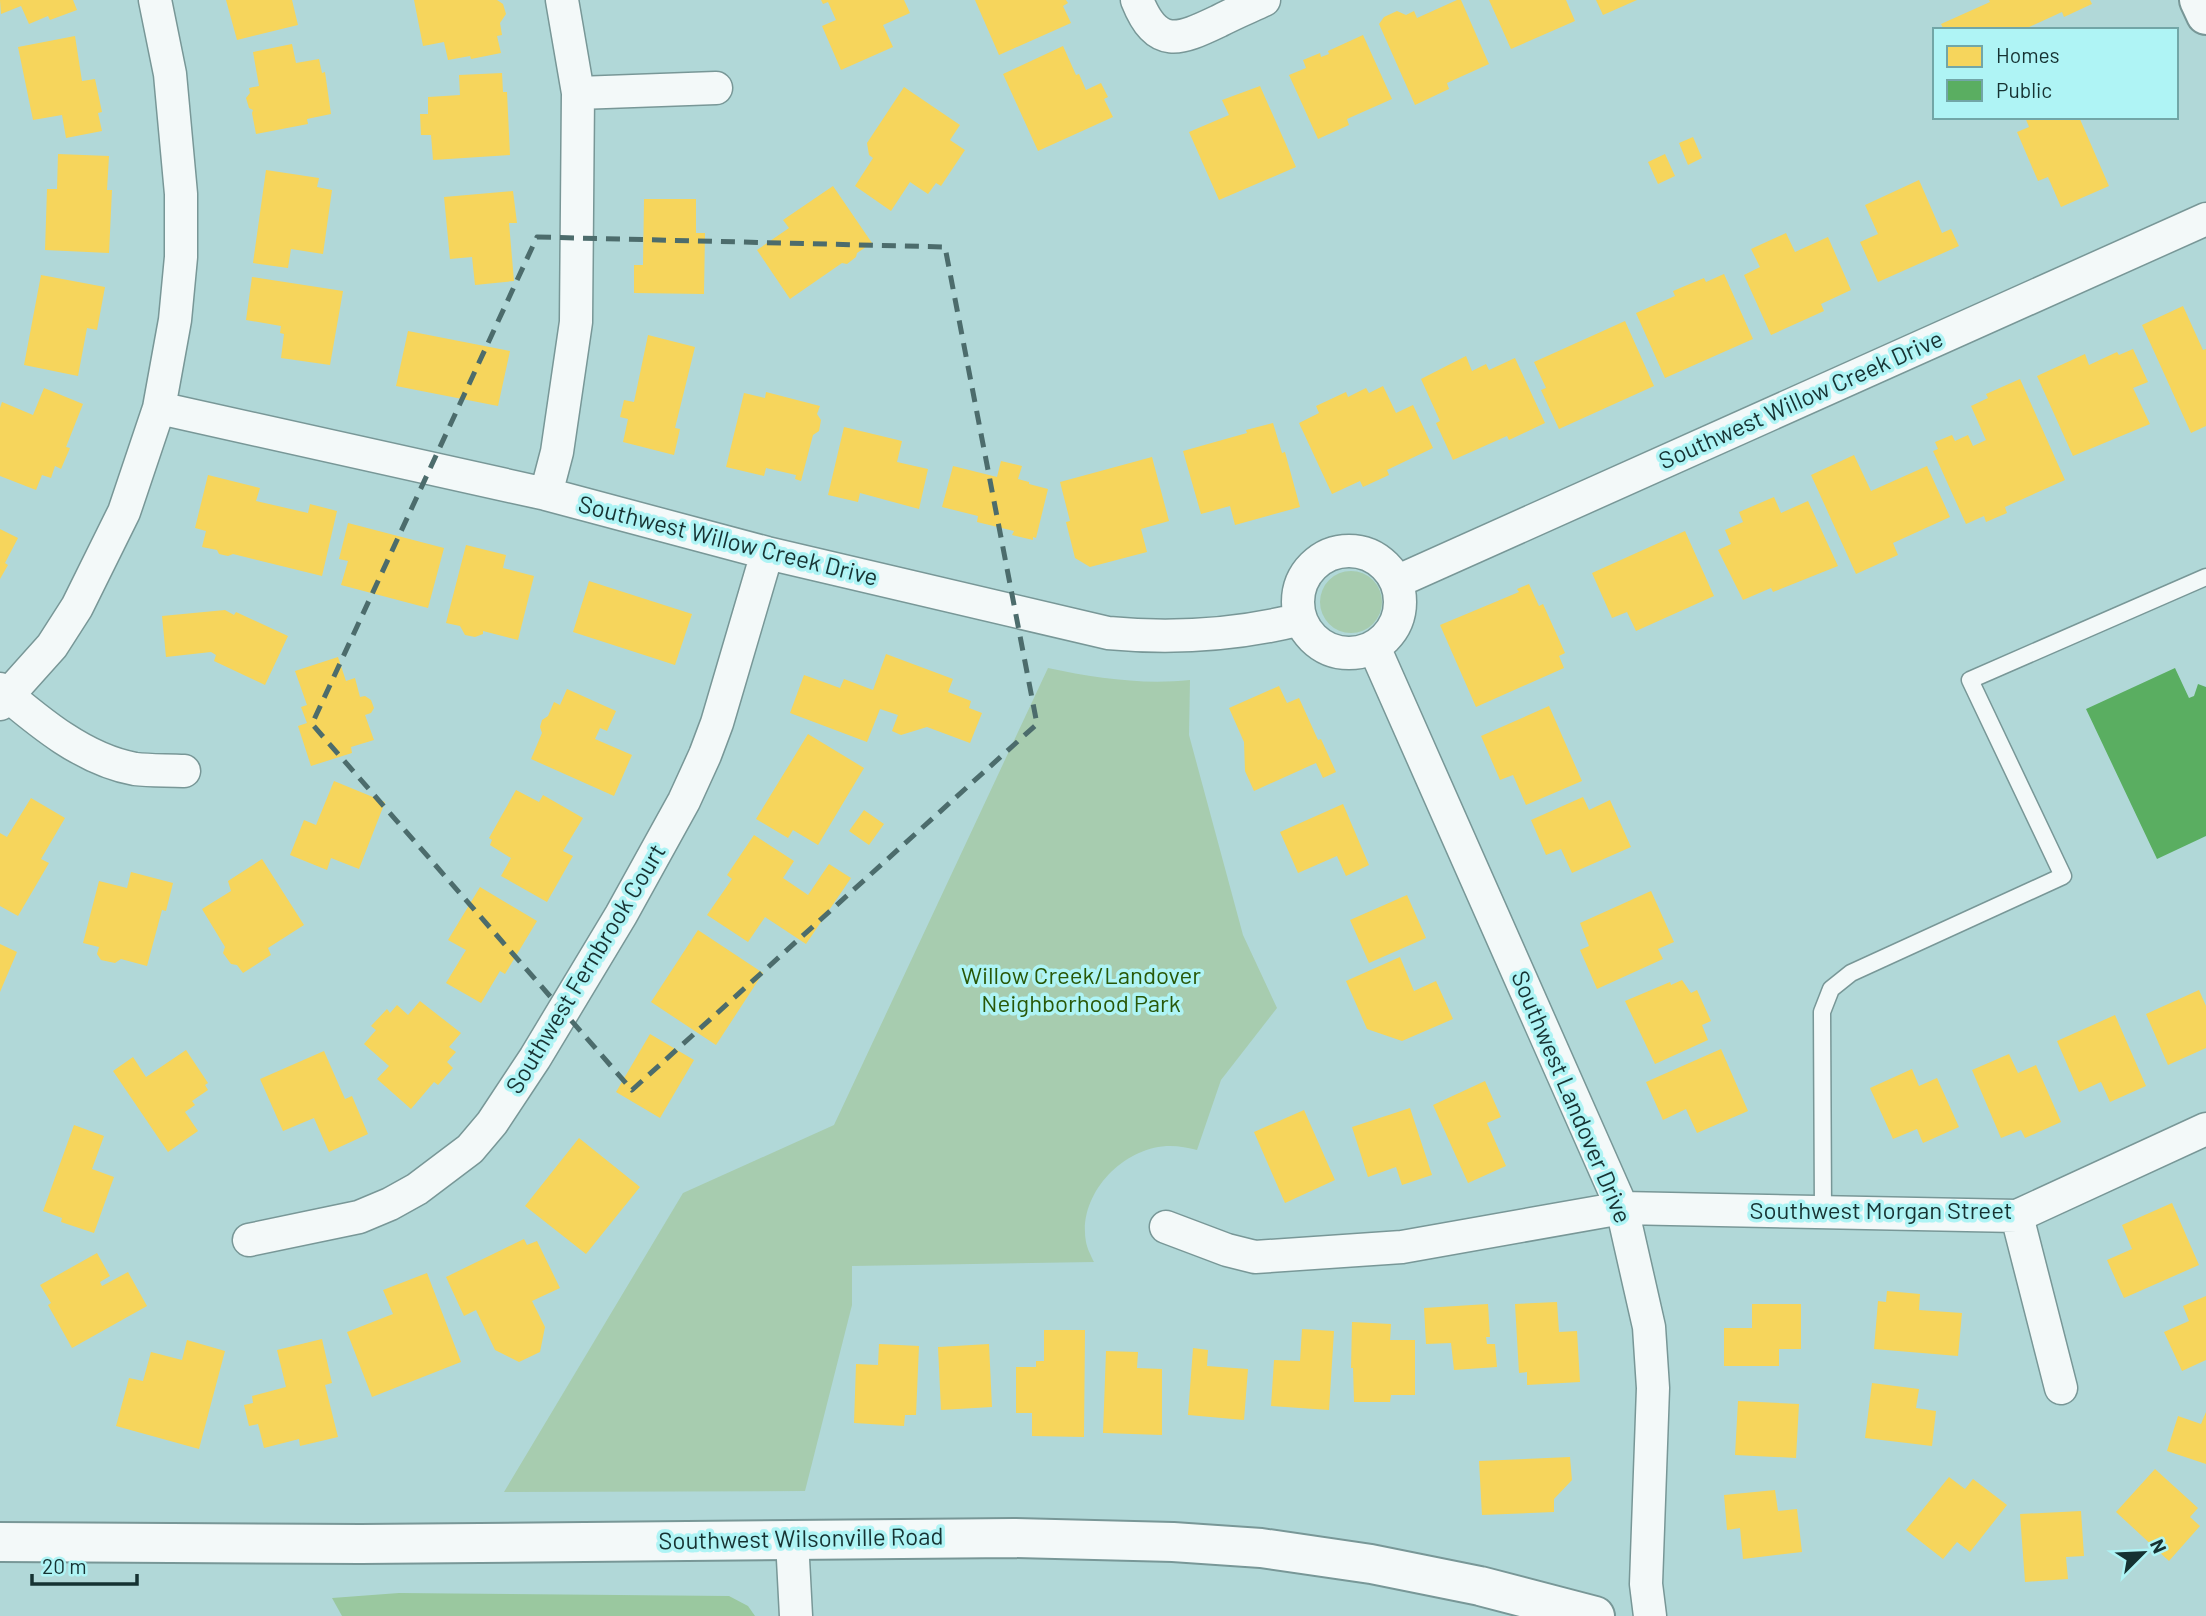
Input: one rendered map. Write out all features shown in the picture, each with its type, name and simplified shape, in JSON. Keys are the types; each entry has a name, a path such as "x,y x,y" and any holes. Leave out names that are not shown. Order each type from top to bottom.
{"main road":[{"path":"2199,0 2206,15"},
{"name":"Southwest Wilsonville Road","path":"0,1542 360,1544 1082,1538 1172,1542 1261,1548 1333,1557 1446,1578 1595,1616"}],"street":[{"path":"155,0 170,74 181,194 181,257 175,320 159,408 124,512 77,607 52,646 2,696 98,758 136,769 184,771"},
{"path":"546,494 560,439 576,322 578,93 562,0"},
{"path":"1138,0 1154,30 1167,36 1182,37 1264,0"},
{"path":"578,93 716,88"},
{"name":"Southwest Willow Creek Drive","path":"1396,582 2206,219"},
{"name":"Southwest Willow Creek Drive","path":"159,408 546,494 767,553 1108,634 1146,637 1228,633 1301,619"},
{"path":"1356,551 1373,557 1386,567 1396,582 1400,598 1399,615 1392,631 1381,643 1365,652 1349,654 1319,644 1308,633 1301,619 1298,601 1301,584 1310,569 1322,558 1339,552 1356,551"},
{"name":"Southwest Fernbrook Court","path":"249,1240 359,1217 390,1205 417,1189 470,1149 492,1122 535,1058 621,915 684,802 717,723 767,553"},
{"name":"Southwest Landover Drive","path":"1374,647 1622,1208 1650,1339 1653,1388 1646,1584 1650,1616"},
{"name":"Southwest Morgan Street","path":"1166,1227 1241,1254 1268,1257 1402,1247 1622,1208 2017,1216 2206,1129"},
{"path":"2017,1216 2061,1388"},
{"path":"792,1540 796,1616"}],"lane":[{"path":"1823,1211 1822,1012 1831,989 1851,973 2063,876 1970,680 2206,577"}],"highlighted area":[{"path":"537,237 945,247 1037,724 632,1090 312,724"}],"green space":[{"path":"1351,571 1373,580 1382,602 1373,624 1351,633 1329,624 1320,602 1329,580"},
{"name":"Willow Creek/Landover Neighborhood Park","path":"1048,668 1119,680 1190,680 1189,735 1243,935 1277,1008 1221,1080 1197,1150 1173,1146 1153,1148 1136,1154 1107,1176 1096,1191 1085,1224 1087,1244 1094,1262 852,1266 852,1305 805,1491 504,1492 683,1193 834,1125"},
{"path":"399,1593 729,1596 748,1606 755,1616 342,1616 332,1598"}],"building: Homes":[{"path":"0,0 73,0 77,10 50,20 48,16 29,24 21,6 1,14"},
{"path":"226,0 292,0 298,25 237,40"},
{"path":"414,0 497,0 503,4 506,14 500,23 502,35 497,36 501,53 448,60 444,42 423,46"},
{"path":"821,0 904,0 910,13 883,25 893,47 841,70 822,26 836,20 828,2 823,4"},
{"path":"975,0 1066,0 1068,3 1063,6 1071,23 999,55"},
{"path":"1461,0 1489,64 1447,83 1449,89 1415,105 1379,24 1384,17 1397,11 1406,15 1414,11 1417,18"},
{"path":"1489,0 1566,0 1575,21 1511,49"},
{"path":"1596,0 1637,0 1603,15"},
{"path":"1989,0 2090,0 2092,4 2064,17 2062,12 2027,28 1943,28 1941,24 1990,2"},
{"path":"1363,35 1392,99 1347,119 1349,125 1318,139 1289,75 1306,68 1303,60 1320,53 1321,57 1329,54 1328,51"},
{"path":"75,36 82,81 95,79 102,112 98,113 102,131 66,138 62,115 33,120 18,47"},
{"path":"292,44 296,63 319,59 322,73 325,72 331,114 307,119 308,124 256,134 253,110 249,108 246,98 250,93 249,88 259,86 253,52"},
{"path":"1063,46 1086,90 1101,83 1108,97 1104,99 1113,117 1038,151 1003,74"},
{"path":"502,73 503,92 507,92 510,155 433,160 431,135 421,135 420,114 428,114 428,97 460,95 459,75"},
{"path":"1260,86 1296,167 1219,200 1189,132 1229,115 1222,100"},
{"path":"904,87 960,125 950,140 965,150 941,186 936,183 928,194 910,182 891,211 855,186 873,158 869,155 867,143"},
{"path":"2026,119 2080,119 2109,186 2061,207 2048,177 2038,181 2017,132 2029,127"},
{"path":"1693,137 1702,158 1688,165 1679,143"},
{"path":"58,154 109,156 107,190 112,190 109,253 45,250 47,189 57,189"},
{"path":"1665,154 1675,176 1658,184 1648,162"},
{"path":"266,170 319,178 317,187 332,190 323,254 291,249 288,268 253,263"},
{"path":"1919,180 1942,233 1951,229 1959,246 1878,282 1860,242 1878,234 1865,205"},
{"path":"833,186 872,243 847,264 842,263 790,299 757,250 789,228 783,220"},
{"path":"513,191 517,223 509,223 514,281 475,285 472,257 450,259 444,197"},
{"path":"644,199 696,199 696,233 705,233 704,294 634,293 634,265 643,265"},
{"path":"1786,233 1795,252 1828,237 1851,290 1821,304 1824,311 1771,335 1744,275 1760,267 1751,249"},
{"path":"1724,274 1753,339 1665,378 1636,313 1675,296 1673,291 1704,278 1706,282"},
{"path":"41,275 105,287 97,330 87,328 78,376 24,365"},
{"path":"252,277 343,291 330,365 281,358 284,334 280,333 281,326 246,320"},
{"path":"2183,306 2203,350 2206,349 2206,426 2191,433 2142,325"},
{"path":"1625,321 1654,386 1559,429 1541,390 1546,388 1534,362"},
{"path":"408,331 510,351 498,406 396,386"},
{"path":"648,335 695,347 675,428 680,429 674,455 623,442 628,419 620,417 624,400 634,402"},
{"path":"2133,349 2148,382 2133,388 2150,424 2073,456 2037,376 2085,354 2089,365 2117,352 2119,355"},
{"path":"1466,356 1472,371 1486,364 1489,370 1515,358 1545,423 1509,440 1507,436 1453,460 1436,423 1440,421 1421,379"},
{"path":"2020,379 2065,480 2005,507 2007,513 1986,522 1984,516 1966,524 1933,451 1938,449 1935,442 1952,435 1955,441 1968,435 1973,446 1986,440 1971,406 1988,398 1986,394"},
{"path":"1383,386 1396,413 1413,405 1433,448 1387,470 1389,475 1363,487 1360,481 1332,494 1299,423 1319,413 1316,406 1346,392 1348,397 1366,388 1369,393"},
{"path":"44,388 83,404 66,447 70,448 61,469 55,466 51,478 42,475 36,490 0,476 0,408 2,402 33,415"},
{"path":"766,392 820,406 817,414 821,420 819,431 813,435 801,481 795,479 796,475 766,468 764,476 726,467 744,393 765,398"},
{"path":"1273,423 1282,453 1285,452 1300,507 1235,525 1230,506 1201,514 1183,451"},
{"path":"844,427 902,441 897,462 928,469 919,509 860,493 858,502 828,495"},
{"path":"1854,455 1871,491 1927,466 1950,517 1893,543 1898,555 1856,574 1811,475"},
{"path":"1152,457 1169,521 1141,529 1147,552 1090,567 1075,558 1066,522 1070,521 1060,482"},
{"path":"1001,461 1022,466 1018,479 1048,489 1036,538 1033,537 1033,540 1012,535 1014,531 977,522 978,516 942,507 953,466 997,477"},
{"path":"208,475 260,488 256,501 308,513 310,504 337,511 322,576 233,554 219,554 217,550 202,547 206,531 195,528"},
{"path":"1774,497 1781,513 1808,501 1838,566 1773,592 1771,588 1743,600 1718,550 1731,544 1725,530 1743,522 1739,512"},
{"path":"348,523 444,548 428,608 341,585 348,561 339,559"},
{"path":"0,529 18,538 0,579"},
{"path":"1685,531 1714,596 1636,631 1627,612 1612,618 1592,573"},
{"path":"466,545 506,555 503,568 534,576 518,640 483,631 483,634 475,637 465,635 460,626 446,623"},
{"path":"589,581 692,614 675,665 573,632"},
{"path":"1529,584 1539,606 1543,604 1565,653 1559,656 1564,668 1476,707 1440,625 1519,592 1517,589"},
{"path":"225,610 234,615 236,612 288,636 265,685 214,661 216,655 211,652 166,657 162,616"},
{"path":"886,654 953,679 948,692 971,701 969,708 982,713 970,743 927,727 901,735 892,731 898,715 880,709 867,742 790,713 804,675 840,688 844,679 873,690"},
{"path":"338,657 346,681 355,678 360,697 365,696 371,700 374,708 371,713 365,715 374,740 351,747 352,753 311,766 298,726 307,723 301,707 307,705 295,671"},
{"path":"1279,686 1287,703 1299,698 1336,772 1323,778 1316,763 1254,791 1245,771 1244,742 1229,708"},
{"path":"567,689 616,711 607,731 600,728 595,739 632,755 614,796 531,759 542,733 542,720 548,716 554,702 560,705"},
{"path":"1549,706 1582,781 1526,805 1513,775 1500,780 1481,736"},
{"path":"808,734 864,768 818,845 793,830 788,838 756,819"},
{"path":"334,781 385,802 359,869 331,858 327,870 290,855 304,820 316,825"},
{"path":"516,790 539,802 543,795 583,818 563,851 573,856 547,902 501,876 511,858 490,845 492,840 489,838"},
{"path":"1583,797 1589,810 1610,800 1631,847 1572,873 1561,849 1546,855 1531,820"},
{"path":"31,798 65,818 41,859 49,863 18,916 0,906 0,833 7,837"},
{"path":"1343,804 1369,865 1346,876 1337,856 1298,873 1280,832"},
{"path":"864,810 884,824 869,845 849,831"},
{"path":"754,835 794,861 783,878 808,895 829,864 851,878 806,944 765,917 748,942 707,915 732,879 727,875"},
{"path":"262,859 304,925 268,948 271,955 243,973 237,965 231,964 223,953 225,947 202,909 231,891 228,881"},
{"path":"131,872 173,883 166,911 162,910 147,966 121,959 115,963 101,960 97,954 99,947 83,943 99,881 127,888"},
{"path":"480,887 537,921 505,974 500,971 481,1003 446,983 466,950 448,940"},
{"path":"1651,891 1674,942 1658,949 1663,959 1597,989 1580,950 1589,946 1580,923"},
{"path":"1407,895 1426,938 1369,963 1350,920"},
{"path":"698,930 763,973 716,1045 651,1002"},
{"path":"0,944 17,952 0,992"},
{"path":"1400,957 1414,991 1436,981 1453,1019 1402,1041 1367,1029 1346,981"},
{"path":"1682,980 1691,993 1697,990 1711,1021 1702,1025 1708,1040 1655,1064 1625,1001 1670,982 1671,985"},
{"path":"2199,990 2206,1006 2206,1048 2168,1065 2146,1014"},
{"path":"420,1001 461,1033 449,1047 456,1052 447,1062 453,1068 438,1085 434,1082 411,1109 377,1079 389,1066 364,1044 376,1030 371,1026 387,1009 390,1013 397,1005 408,1015"},
{"path":"2115,1015 2146,1086 2110,1102 2101,1082 2079,1092 2057,1041"},
{"path":"650,1034 694,1060 660,1118 616,1092"},
{"path":"1721,1049 1748,1111 1697,1133 1686,1109 1663,1120 1646,1082"},
{"path":"186,1050 208,1083 205,1085 208,1090 192,1101 195,1105 185,1112 198,1131 168,1152 113,1071 133,1057 146,1077"},
{"path":"324,1051 345,1099 352,1096 368,1134 329,1152 314,1118 283,1131 260,1079"},
{"path":"2009,1054 2018,1073 2036,1065 2061,1122 2025,1138 2021,1130 2001,1138 1972,1070"},
{"path":"1912,1069 1919,1086 1937,1078 1959,1127 1923,1143 1917,1129 1893,1139 1870,1088"},
{"path":"1485,1081 1501,1117 1487,1123 1506,1166 1468,1183 1433,1105"},
{"path":"1410,1108 1432,1175 1402,1185 1396,1167 1368,1177 1352,1127"},
{"path":"1304,1110 1335,1180 1285,1203 1254,1132"},
{"path":"74,1125 104,1136 92,1169 114,1177 94,1233 61,1222 62,1218 43,1211"},
{"path":"579,1138 640,1187 586,1254 525,1206"},
{"path":"2172,1203 2199,1265 2124,1298 2107,1260 2132,1249 2122,1225"},
{"path":"524,1239 527,1245 537,1241 560,1288 532,1301 545,1327 540,1352 519,1362 495,1350 476,1310 464,1316 446,1277"},
{"path":"97,1253 110,1276 100,1282 102,1286 128,1272 147,1306 72,1348 40,1285"},
{"path":"427,1273 461,1362 372,1397 347,1332 393,1314 383,1290"},
{"path":"1887,1291 1920,1294 1919,1310 1962,1313 1958,1356 1874,1349 1878,1301 1886,1302"},
{"path":"2206,1296 2206,1360 2182,1371 2164,1332 2189,1321 2183,1306"},
{"path":"1557,1302 1559,1332 1577,1331 1580,1382 1527,1385 1527,1372 1519,1373 1515,1304"},
{"path":"1488,1304 1490,1337 1486,1337 1487,1344 1495,1344 1497,1367 1454,1370 1451,1343 1426,1344 1424,1308"},
{"path":"1752,1304 1801,1304 1801,1349 1779,1349 1779,1366 1724,1366 1724,1328 1752,1328"},
{"path":"1352,1322 1391,1324 1390,1340 1415,1340 1415,1395 1391,1395 1390,1402 1354,1402 1351,1368"},
{"path":"1302,1329 1334,1331 1329,1410 1271,1406 1274,1360 1300,1361"},
{"path":"1044,1330 1085,1330 1084,1437 1032,1436 1032,1413 1016,1413 1016,1367 1036,1367 1036,1361 1044,1361"},
{"path":"322,1339 332,1383 325,1385 338,1437 300,1446 299,1439 264,1448 258,1424 249,1426 244,1405 253,1403 252,1396 286,1387 277,1350"},
{"path":"187,1340 225,1351 199,1449 116,1426 129,1378 143,1381 151,1352 182,1360"},
{"path":"879,1344 919,1346 916,1415 905,1415 904,1426 854,1423 856,1364 878,1365"},
{"path":"989,1344 992,1407 941,1410 938,1347"},
{"path":"1193,1348 1208,1350 1207,1366 1248,1369 1244,1420 1188,1415"},
{"path":"1106,1351 1138,1352 1137,1368 1162,1369 1162,1435 1103,1433"},
{"path":"1872,1383 1919,1389 1916,1408 1936,1411 1932,1446 1865,1438"},
{"path":"1738,1401 1799,1404 1796,1458 1735,1455"},
{"path":"2206,1412 2206,1464 2167,1451 2178,1416 2201,1424"},
{"path":"1570,1457 1572,1480 1554,1499 1554,1512 1482,1515 1479,1461"},
{"path":"2155,1469 2198,1508 2190,1517 2200,1526 2169,1561 2116,1512"},
{"path":"1949,1477 1965,1489 1973,1479 2007,1505 1970,1552 1957,1542 1943,1559 1906,1530"},
{"path":"1775,1490 1778,1511 1797,1509 1802,1552 1743,1559 1740,1528 1727,1530 1724,1495"},
{"path":"2081,1511 2084,1556 2066,1557 2068,1579 2025,1582 2020,1514"}],"building: Public":[{"path":"2175,668 2189,698 2194,696 2198,684 2206,687 2206,836 2157,859 2086,709"}]}
